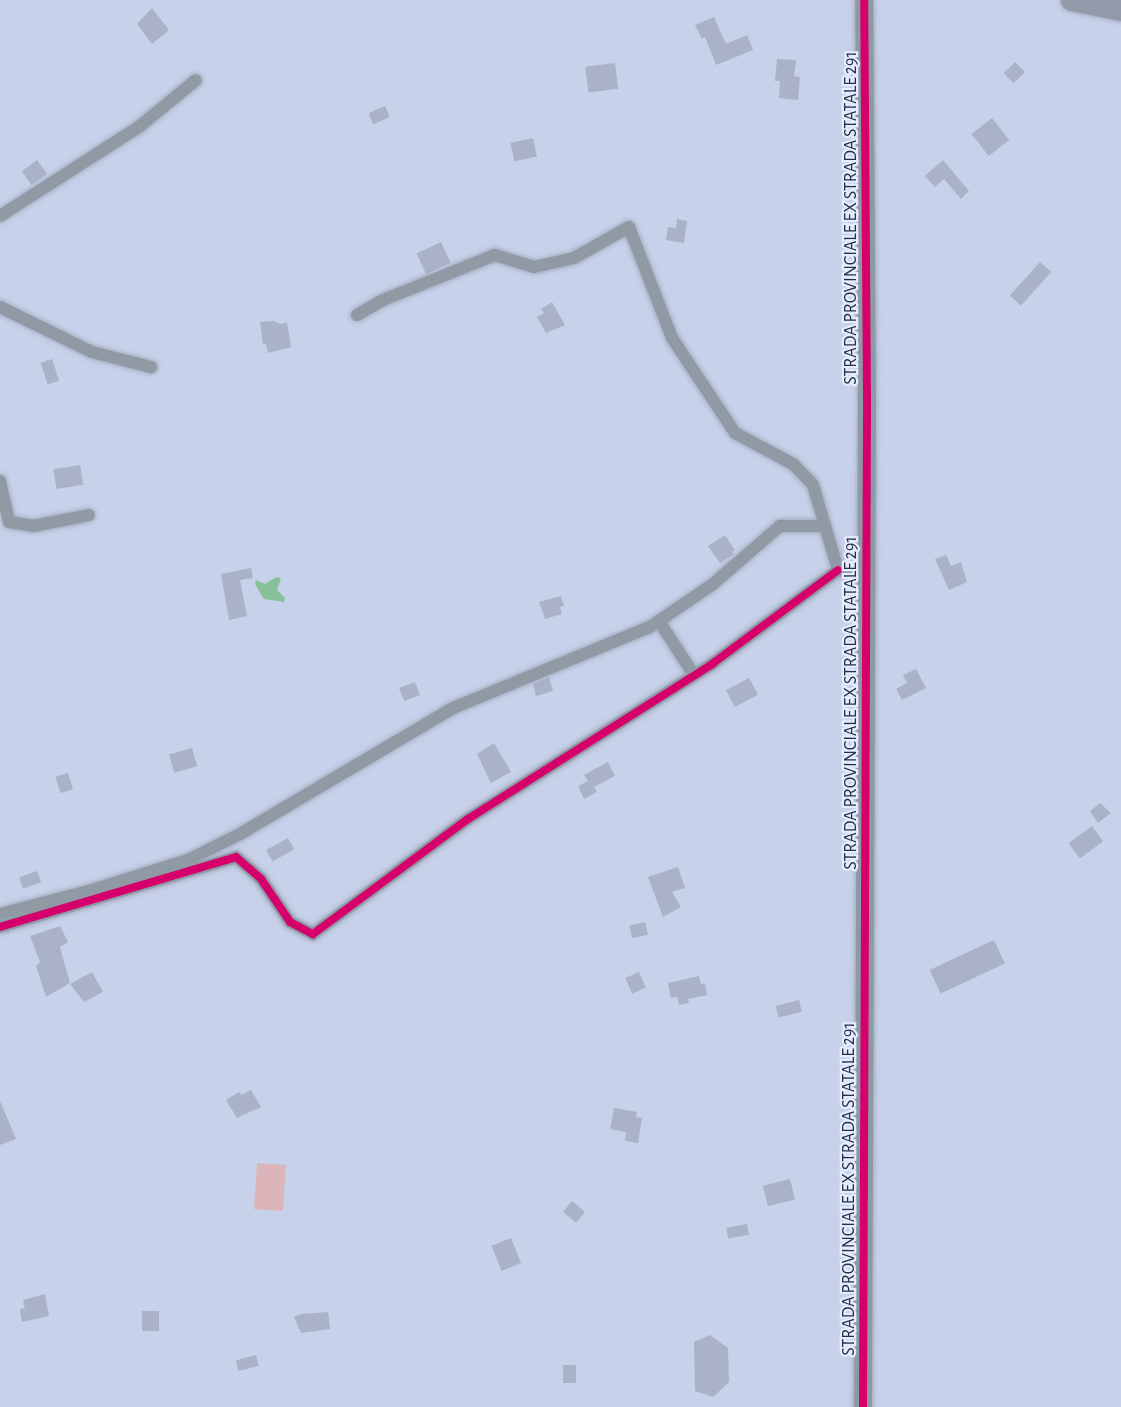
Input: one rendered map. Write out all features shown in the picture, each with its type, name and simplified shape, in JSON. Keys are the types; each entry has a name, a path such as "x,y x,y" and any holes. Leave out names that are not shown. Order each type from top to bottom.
{"highway":[{"path":"1072,0 1117,9"}],"street":[{"name":"STRADA PROVINCIALE EX STRADA STATALE 291","path":"863,1407 866,576 864,0"},
{"path":"0,216 140,126 196,80"},
{"path":"357,315 383,300 495,255 534,267 544,265 574,258 629,227 672,338 735,433 793,464 813,485 838,570"},
{"path":"0,307 92,352 151,367"},
{"path":"0,481 9,522 33,526 89,515"},
{"path":"0,914 92,890 188,860 240,834 453,708 552,669 659,621 713,584 780,526 825,526"},
{"path":"0,927 236,857 261,879 290,922 313,934 468,819 694,675 838,570 866,576"},
{"path":"659,621 694,675"}],"shaded area":[{"path":"276,577 281,578 277,590 285,598 284,602 264,599 255,584 256,580 265,584"},
{"path":"257,1163 286,1165 283,1211 254,1209"}],"building":[{"path":"152,8 169,30 152,44 137,24"},
{"path":"714,17 726,44 747,35 753,50 716,65 705,37 702,39 695,25"},
{"path":"777,59 796,60 794,76 800,77 798,100 779,98 780,81 775,81"},
{"path":"1015,62 1025,72 1014,83 1004,73"},
{"path":"615,63 618,89 588,92 585,67"},
{"path":"385,106 390,117 373,124 369,113"},
{"path":"992,118 1009,140 989,156 972,134"},
{"path":"533,138 537,157 514,161 511,143"},
{"path":"37,160 47,174 32,185 22,171"},
{"path":"943,160 969,191 961,199 944,179 935,187 925,176"},
{"path":"677,219 687,221 684,243 666,240 668,227 676,228"},
{"path":"441,242 451,263 426,274 417,253"},
{"path":"1040,262 1051,272 1021,305 1010,295"},
{"path":"552,302 565,325 546,333 537,317 544,313 541,309"},
{"path":"274,321 280,324 287,323 291,347 268,353 266,344 263,345 260,322"},
{"path":"52,359 59,381 48,385 41,363"},
{"path":"80,465 83,485 56,489 53,469"},
{"path":"725,535 735,550 732,552 734,554 720,563 708,546"},
{"path":"946,555 951,566 961,562 967,582 949,590 935,559"},
{"path":"251,568 253,578 240,580 247,616 229,620 221,574"},
{"path":"561,596 564,606 560,607 562,614 545,619 539,602"},
{"path":"916,669 926,688 902,700 896,689 907,683 903,675"},
{"path":"549,677 553,691 536,696 533,684"},
{"path":"749,678 758,695 735,707 726,690"},
{"path":"415,682 420,695 404,701 399,688"},
{"path":"494,743 511,772 491,783 477,754"},
{"path":"192,748 197,766 174,773 169,755"},
{"path":"608,762 615,776 594,787 597,792 584,799 578,786 588,781 584,775"},
{"path":"68,773 73,789 61,793 56,777"},
{"path":"1100,803 1111,813 1098,823 1090,811"},
{"path":"1092,826 1103,841 1080,858 1069,843"},
{"path":"288,838 294,849 272,861 266,850"},
{"path":"678,867 685,888 672,892 681,907 663,917 648,877"},
{"path":"37,871 41,882 23,889 19,877"},
{"path":"645,922 648,935 632,938 629,926"},
{"path":"60,926 68,942 60,947 70,983 46,997 36,966 40,962 30,936"},
{"path":"994,940 1005,964 941,994 930,970"},
{"path":"92,972 103,992 84,1002 70,984"},
{"path":"639,972 646,988 632,994 625,978"},
{"path":"699,976 701,984 705,984 707,995 688,999 689,1003 679,1005 677,997 671,998 668,983"},
{"path":"799,1000 802,1012 779,1017 776,1006"},
{"path":"251,1090 261,1107 237,1118 226,1100 239,1092 242,1095"},
{"path":"0,1101 16,1139 0,1145"},
{"path":"614,1108 637,1112 636,1117 642,1118 638,1143 625,1141 626,1132 610,1129"},
{"path":"790,1179 795,1199 768,1206 763,1186"},
{"path":"572,1201 585,1212 576,1223 563,1212"},
{"path":"747,1224 749,1235 728,1238 726,1228"},
{"path":"511,1238 521,1263 502,1271 492,1246"},
{"path":"45,1294 49,1316 22,1322 20,1309 25,1308 23,1300"},
{"path":"142,1311 159,1311 159,1331 142,1331"},
{"path":"328,1312 330,1329 301,1333 294,1317 301,1314"},
{"path":"710,1335 728,1348 729,1382 713,1397 695,1391 694,1342"},
{"path":"256,1355 259,1366 239,1371 236,1360"},
{"path":"563,1365 576,1365 576,1383 563,1383"}],"cycle path":[{"path":"863,1407 867,401 864,0"},
{"path":"0,927 236,857 261,879 290,922 313,934 468,819 712,664 838,570"}]}
